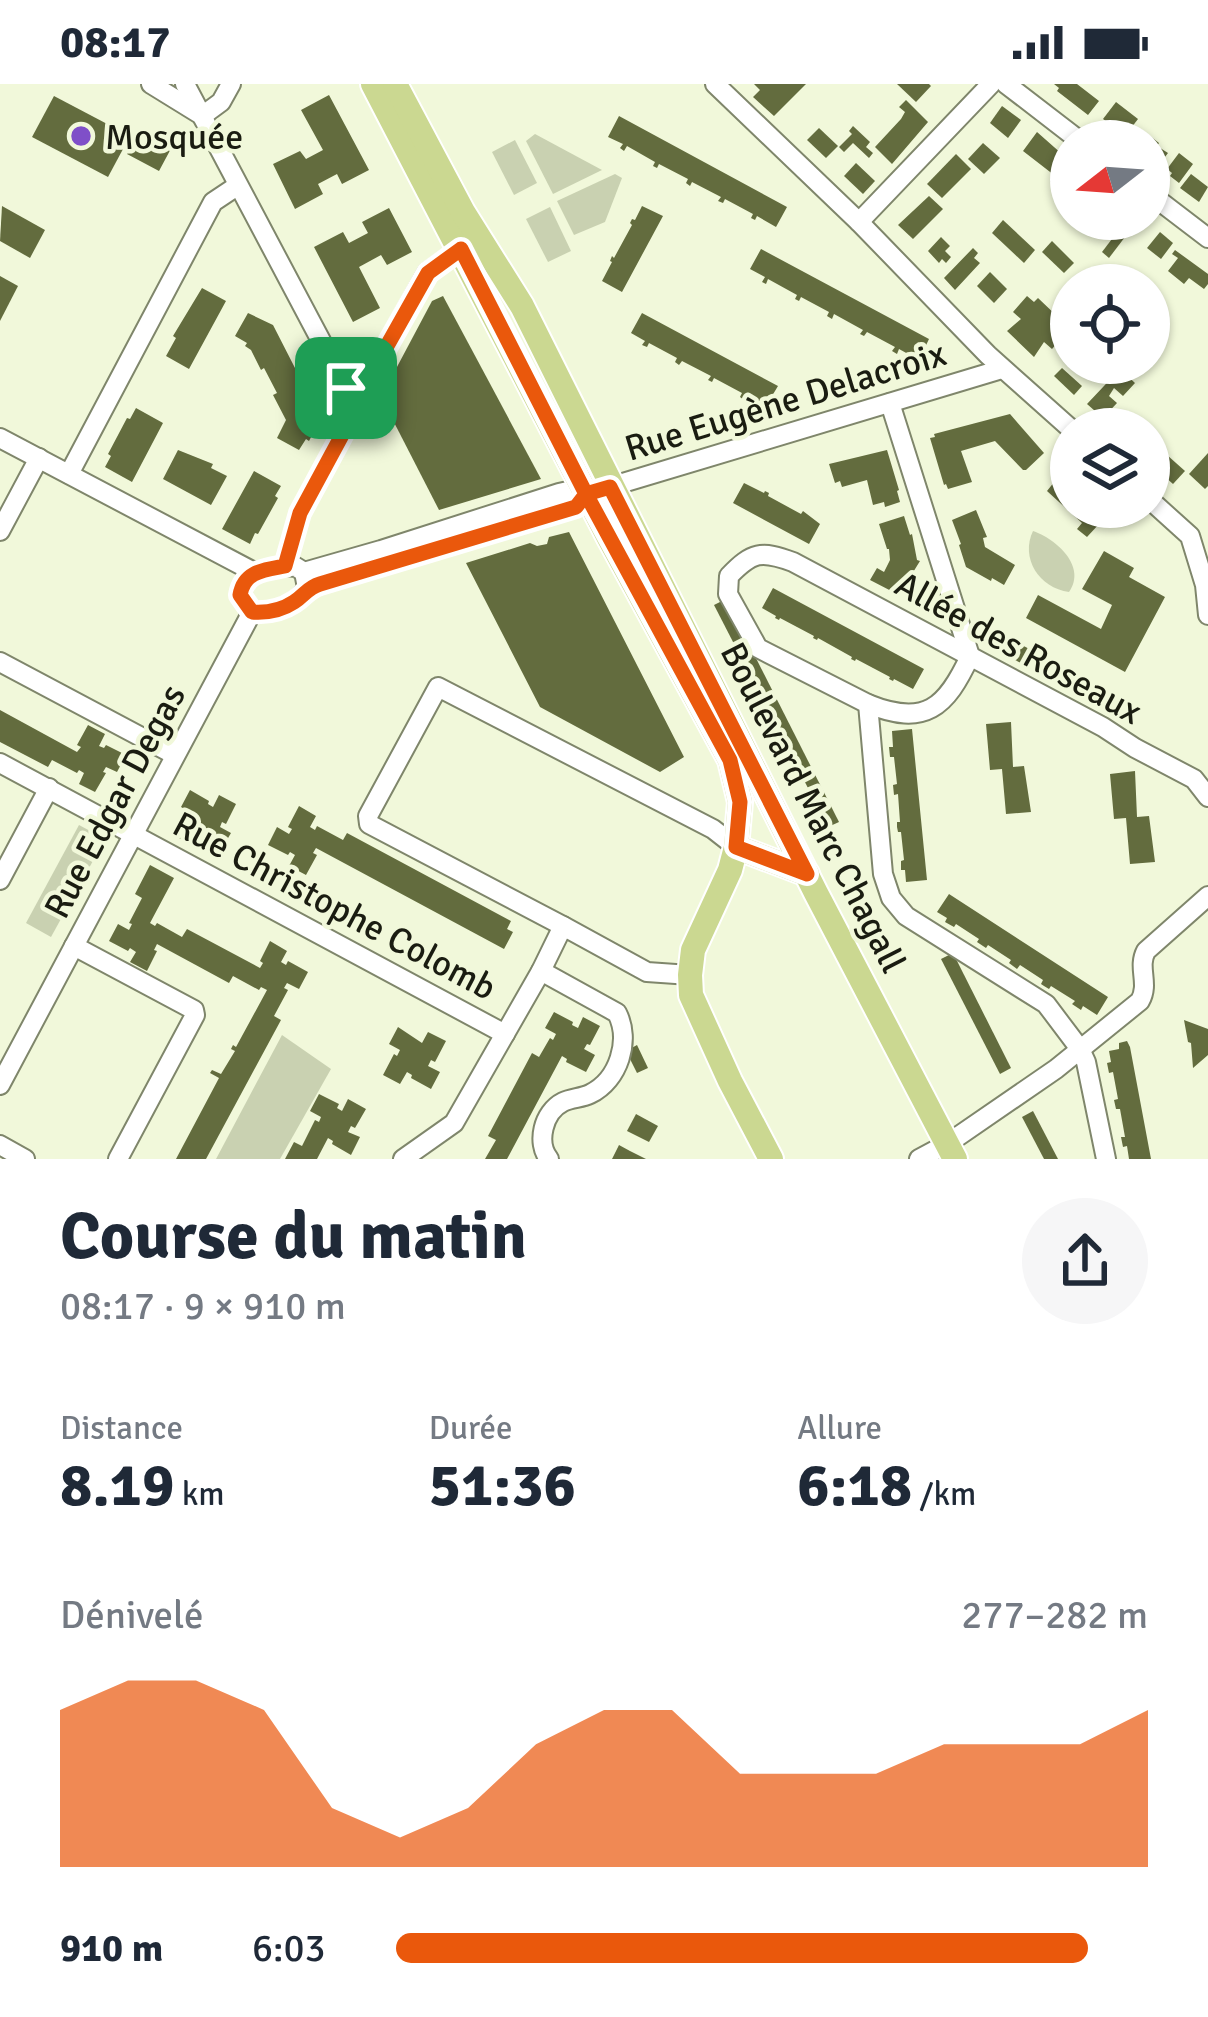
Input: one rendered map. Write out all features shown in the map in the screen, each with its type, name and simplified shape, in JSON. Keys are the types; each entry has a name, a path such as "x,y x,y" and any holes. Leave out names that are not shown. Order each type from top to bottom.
{"main road":[{"path":"373,84 598,490 730,760 740,802 736,847 693,950 691,995 771,1159"},
{"path":"395,84 463,212 522,306 598,490"},
{"name":"Boulevard Marc Chagall","path":"598,490 951,1151"},
{"path":"736,847 807,874"}],"street":[{"path":"151,84 202,116"},
{"path":"185,84 352,394 348,424 300,513 298,601 252,612 240,595 242,584 254,572"},
{"path":"202,116 221,102 231,84"},
{"path":"715,84 1050,411"},
{"path":"860,222 991,84"},
{"path":"1006,84 1053,120"},
{"path":"69,474 213,202 237,186"},
{"path":"1170,209 1208,238"},
{"path":"352,394 370,376 428,273 461,249"},
{"name":"Rue Eugène Delacroix","path":"298,575 560,493 598,490 1002,369"},
{"path":"890,404 970,656 946,699 925,712 893,715 868,704 883,874 891,898 906,916 1046,1004 1086,1062 1106,1159"},
{"path":"0,438 254,572 298,575"},
{"path":"0,531 39,458"},
{"path":"1170,518 1190,536 1208,615"},
{"path":"1190,536 1208,522"},
{"name":"Allée des Roseaux","path":"868,704 758,648 728,594 729,576 742,562 770,553 793,562 1194,779 1208,797"},
{"name":"Rue Edgar Degas","path":"0,1085 252,612"},
{"path":"0,662 176,755"},
{"path":"690,975 647,972 369,824 368,816 438,687 713,829 736,847"},
{"name":"Rue Christophe Colomb","path":"0,763 505,1034"},
{"path":"0,880 49,788"},
{"path":"919,1159 951,1151 1141,1001 1146,983 1141,961 1146,951 1208,896"},
{"path":"406,1158 454,1123 563,926"},
{"path":"74,946 194,1010 118,1159"},
{"path":"541,971 617,1012 625,1036 618,1065 597,1090 560,1103 551,1112 541,1146 549,1159"},
{"path":"0,1145 25,1159"}],"green space":[{"path":"535,134 602,170 553,194 526,141"},
{"path":"515,140 537,183 514,195 492,152"},
{"path":"615,174 622,178 605,222 574,235 557,201"},
{"path":"550,207 571,251 548,262 526,219"},
{"path":"1033,531 1051,540 1072,563 1074,582 1069,592 1049,585 1035,570 1029,551"},
{"path":"79,825 105,839 51,937 26,923"},
{"path":"282,1035 331,1069 280,1159 216,1159"}],"building":[{"path":"754,84 806,84 774,116 753,97 760,90"},
{"path":"897,84 929,84 931,86 916,102"},
{"path":"1054,84 1077,84 1099,101 1088,115"},
{"path":"329,95 369,170 342,184 337,174 318,184 323,194 295,209 273,164 300,151 306,159 323,150 301,110"},
{"name":"Mosquée","path":"54,96 130,136 108,177 32,137"},
{"path":"906,100 928,122 892,164 875,147 901,119 905,112 899,107"},
{"path":"1116,102 1138,119 1104,120"},
{"path":"1002,106 1021,120 1008,138 990,123"},
{"path":"619,116 787,207 776,227 757,216 751,218 753,214 725,199 718,201 721,197 692,182 690,186 688,179 659,164 653,166 655,162 627,146 624,151 623,144 608,137"},
{"path":"853,126 870,142 866,147 873,153 869,158 853,143 844,152 839,147 852,134"},
{"path":"819,128 838,146 826,158 807,140"},
{"path":"1037,132 1050,143 1050,172 1023,151"},
{"path":"159,135 174,143 159,171 127,154 137,136 154,145"},
{"path":"983,143 1000,158 984,174 968,159"},
{"path":"1179,153 1193,164 1179,183 1170,176 1170,165"},
{"path":"956,154 971,169 942,198 927,184"},
{"path":"856,163 875,181 863,194 844,176"},
{"path":"1191,174 1208,187 1199,202 1180,188"},
{"path":"929,196 943,209 913,239 898,225"},
{"path":"2,206 45,230 30,258 0,241"},
{"path":"642,206 663,216 622,292 602,281"},
{"path":"389,208 412,252 387,265 381,255 359,267 380,308 353,322 314,247 343,232 349,243 368,233 362,222"},
{"path":"1003,220 1035,250 1024,263 992,233"},
{"path":"941,237 950,246 945,251 951,257 946,263 942,259 939,263 928,251"},
{"path":"1111,240 1123,240 1109,258 1102,252"},
{"path":"1154,240 1173,243 1161,259 1147,248"},
{"path":"1052,241 1074,263 1055,264 1042,252"},
{"path":"973,248 980,263 955,290 944,278"},
{"path":"761,249 929,339 919,360 899,349 897,354 892,351 895,347 867,332 860,334 863,330 834,314 832,319 829,312 801,297 795,299 797,295 768,279 762,282 765,277 750,269"},
{"path":"1175,250 1208,274 1204,289 1189,278 1184,284 1170,273 1178,258 1172,254"},
{"path":"990,272 1007,289 994,303 977,286"},
{"path":"0,276 18,286 0,321"},
{"path":"202,288 226,301 189,369 166,356"},
{"path":"443,296 541,479 439,510 381,397 432,301"},
{"path":"1027,296 1034,302 1038,298 1050,309 1050,347 1044,342 1034,357 1007,331 1021,319 1013,312"},
{"path":"248,313 273,325 317,411 320,420 299,450 277,438 286,420 273,395 277,393 247,343 235,336"},
{"path":"642,313 778,386 766,406 747,395 744,400 742,393 714,378 708,380 711,376 682,361 679,365 677,358 649,343 642,345 645,341 631,333"},
{"path":"1062,384 1082,386 1074,395"},
{"path":"1106,384 1134,384 1123,396 1114,388 1109,396 1117,403 1112,408 1087,404"},
{"path":"136,408 163,423 132,482 105,467"},
{"path":"1010,414 1044,453 1023,470 995,441 961,451 972,482 948,489 930,438"},
{"path":"178,450 213,464 211,468 227,476 211,505 163,479"},
{"path":"887,450 900,502 873,505 867,480 842,487 840,481 835,483 829,464"},
{"path":"1208,453 1208,486 1205,489 1189,474"},
{"path":"1170,458 1185,471 1173,484 1170,481"},
{"path":"254,471 281,486 250,544 222,529"},
{"path":"744,483 820,524 809,544 733,503"},
{"path":"976,510 987,537 983,538 985,547 1015,565 1004,585 966,567 952,520"},
{"path":"904,516 920,561 899,595 870,580 877,568 884,572 890,560 879,524"},
{"path":"569,532 684,757 660,772 540,707 466,563 530,543 547,544 549,537"},
{"path":"1104,551 1134,568 1129,577 1165,597 1125,672 1026,618 1038,595 1101,629 1112,605 1082,589"},
{"path":"773,588 924,669 913,689 775,618 762,608"},
{"path":"726,599 839,822 828,827 714,605"},
{"path":"999,633 1098,685 1090,700 991,647"},
{"path":"0,710 77,752 88,725 105,734 99,746 126,755 117,772 106,767 95,792 79,784 84,773 79,770 52,760 48,767 0,742"},
{"path":"1011,722 1013,767 1024,766 1031,812 1006,814 1002,769 990,770 986,724"},
{"path":"912,729 927,880 906,882 905,870 901,870 904,860 897,827 894,757 889,747 893,747 892,731"},
{"path":"1135,771 1137,817 1149,816 1155,862 1130,864 1126,818 1114,819 1110,774"},
{"path":"190,790 213,807 219,795 236,804 220,827 231,833 221,850 198,833 192,845 175,836 192,813 181,807"},
{"path":"299,806 316,816 310,827 315,830 317,826 343,840 347,833 511,921 507,929 513,932 504,949 316,848 306,875 289,866 295,855 268,845 277,827 289,834"},
{"path":"150,865 174,878 150,923 182,937 187,929 260,968 270,941 287,951 281,962 308,972 299,989 287,983 284,988 288,990 274,1016 281,1020 206,1159 176,1159 219,1078 210,1073 221,1074 267,990 233,976 229,983 157,944 147,971 130,962 136,952 109,941 118,924 129,930 142,898 135,894"},
{"path":"949,894 1108,997 1097,1015 1083,1006 1081,1010 1072,1004 1075,1001 1044,986 1043,980 1020,965 1017,969 979,939 945,922 947,918 937,912"},
{"path":"953,953 1011,1068 1000,1074 941,959"},
{"path":"554,1012 578,1028 583,1017 600,1026 584,1049 595,1055 586,1072 562,1056 507,1159 485,1159 496,1140 488,1136 532,1053 539,1057 556,1034 545,1028"},
{"path":"1184,1020 1208,1029 1208,1055 1193,1068 1191,1043"},
{"path":"398,1027 422,1043 428,1032 446,1041 428,1066 440,1072 431,1089 407,1072 400,1084 383,1075 400,1050 389,1044"},
{"path":"1127,1041 1151,1159 1129,1159 1127,1146 1123,1147 1113,1072 1109,1073 1107,1063 1111,1062 1109,1051"},
{"path":"637,1045 648,1068 637,1073 626,1051"},
{"path":"319,1094 339,1104 342,1111 348,1099 366,1109 348,1132 360,1137 351,1155 328,1138 317,1159 285,1159 294,1142 302,1146 315,1120 319,1122 321,1117 310,1111"},
{"path":"1033,1111 1058,1159 1044,1159 1022,1117"},
{"path":"636,1114 658,1126 649,1142 627,1131"},
{"path":"619,1145 630,1151 646,1159 612,1159"}],"place":[{"name":"Mosquée","path":"81,136"}],"route":[{"path":"346,388 343,398 352,403 348,424 300,513 285,566 254,572 242,584 240,595 252,612 264,613 298,601 307,588 576,507 586,494 730,760 740,802 736,847 807,874 610,487 586,494 461,249 428,273 358,391 346,388"}]}
